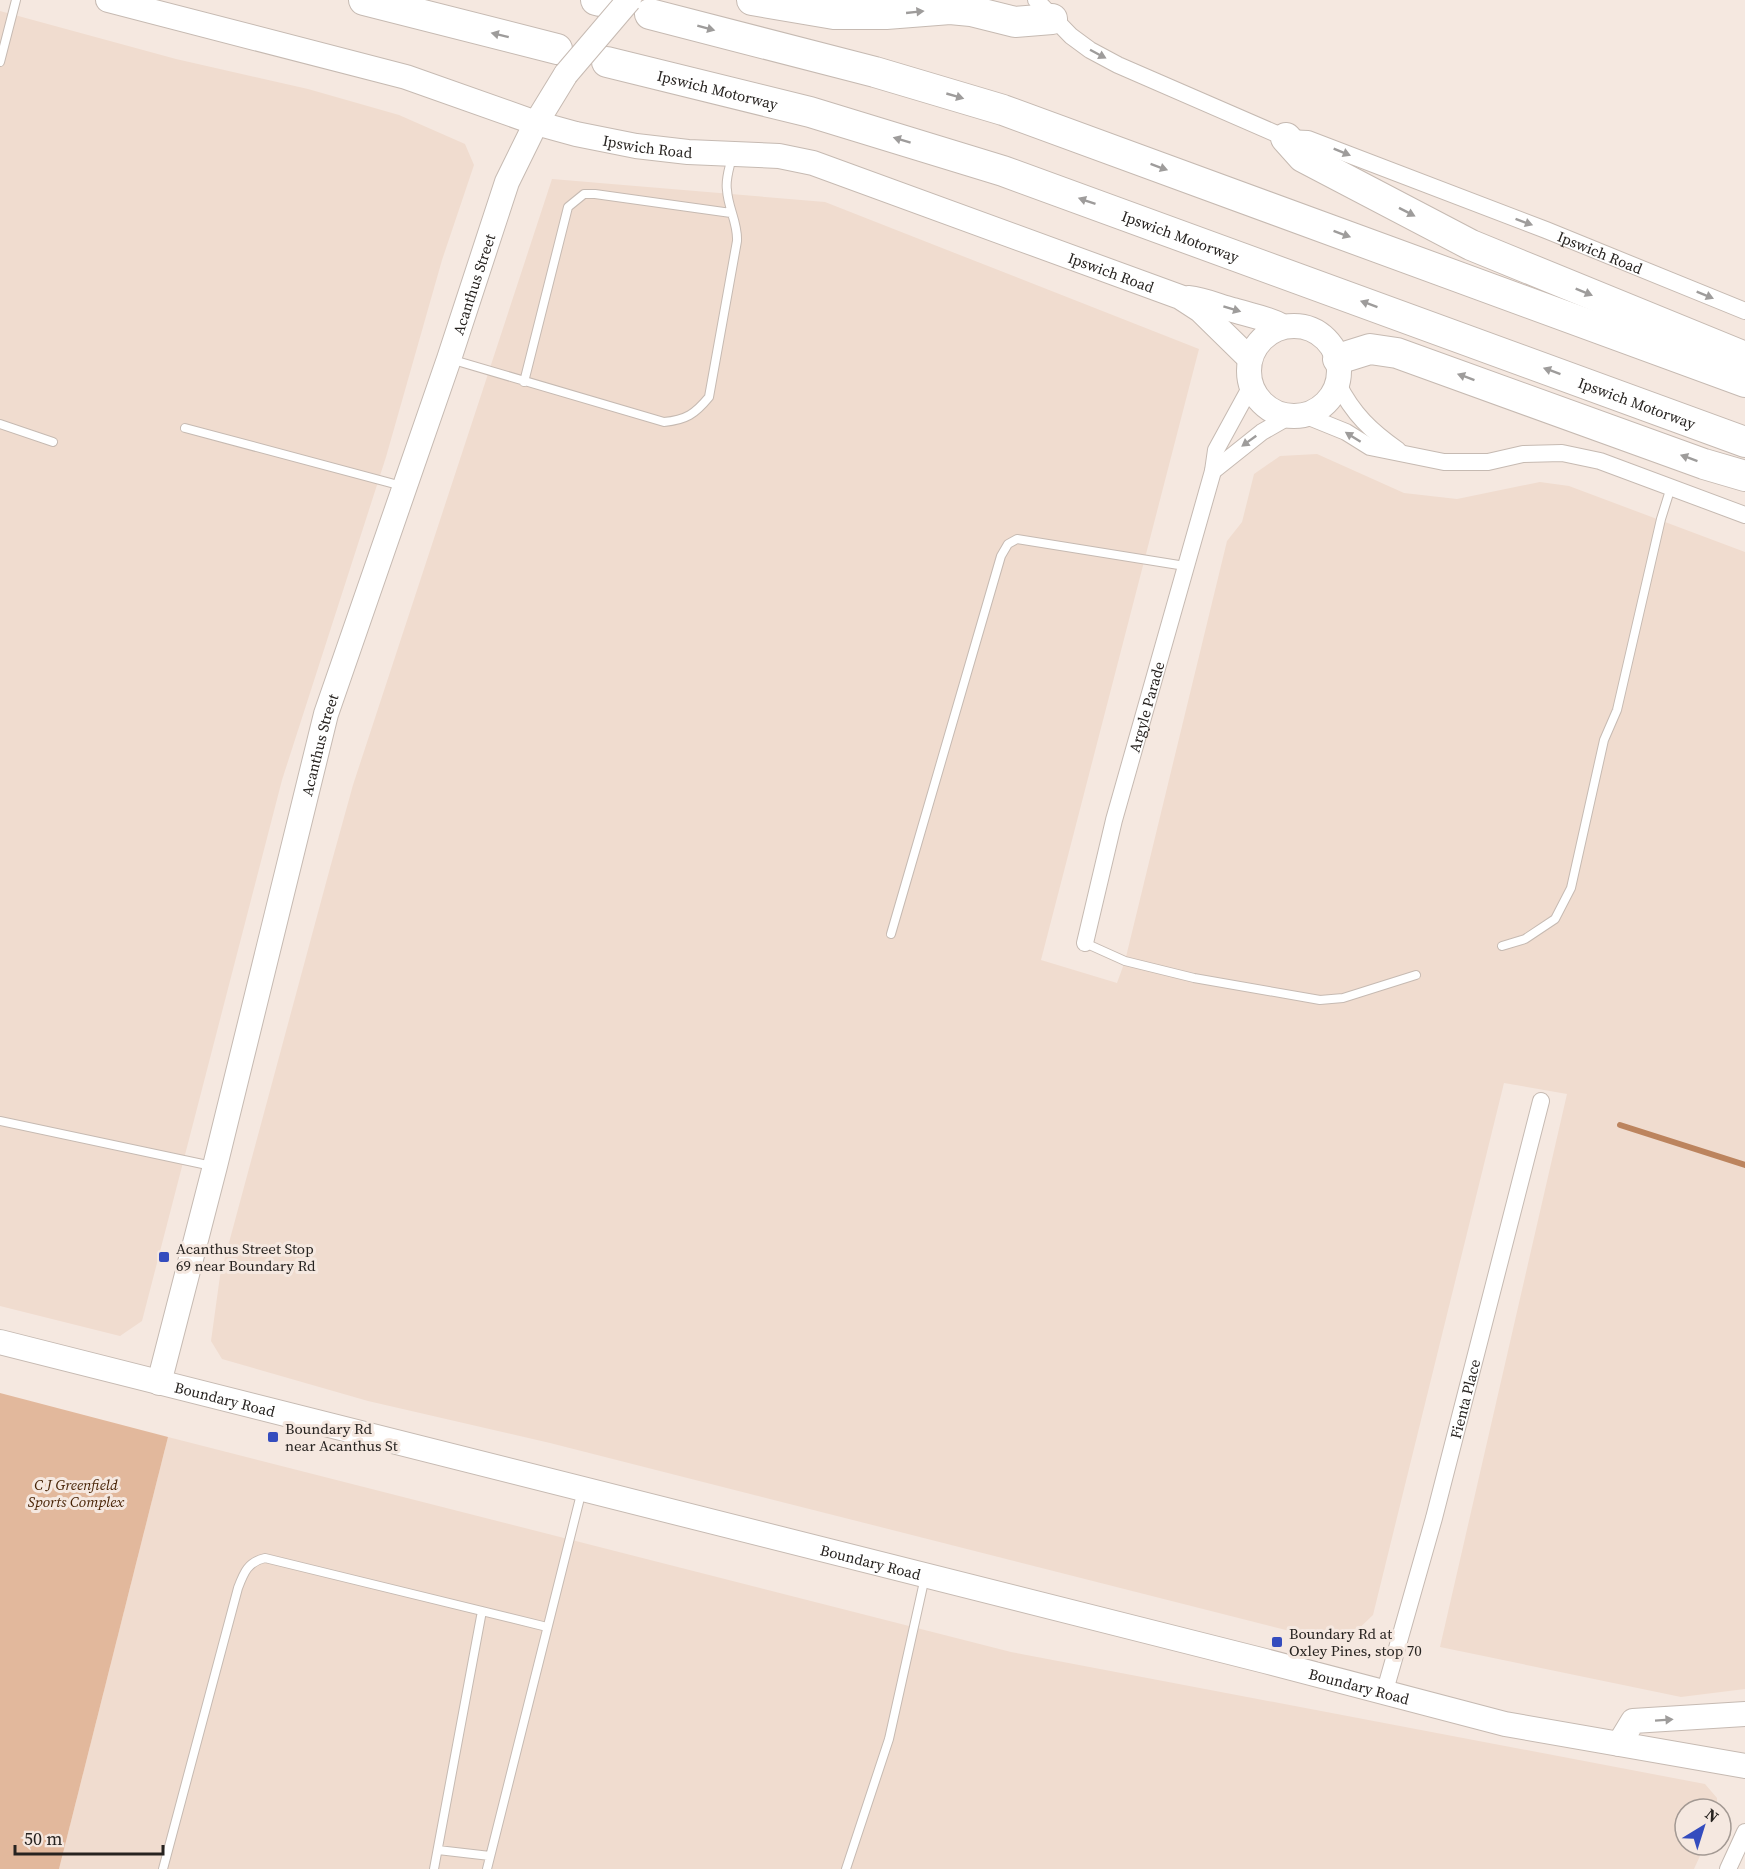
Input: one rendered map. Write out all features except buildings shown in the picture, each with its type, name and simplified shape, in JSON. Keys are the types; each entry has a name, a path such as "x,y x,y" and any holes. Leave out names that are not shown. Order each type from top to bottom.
{"highway":[{"path":"364,0 561,61"},
{"path":"752,0 811,10 869,7 950,9 971,11 1014,22 1044,9"},
{"path":"639,7 1003,110 1745,382"},
{"name":"Ipswich Motorway","path":"607,62 810,112 1003,171 1745,442"},
{"path":"1286,138 1303,157 1471,245 1745,357"},
{"path":"1338,372 1370,349 1397,353 1693,460 1745,476"}],"street":[{"name":"Ipswich Road","path":"108,0 406,77 536,123 636,146 688,152 732,152 779,156 835,170 1180,297 1200,310 1250,359"},
{"name":"Acanthus Street","path":"159,1383 326,714 449,359 507,182 536,123 561,61 639,7"},
{"name":"Ipswich Road","path":"1044,9 1090,50 1286,138 1308,139 1546,230 1745,311"},
{"name":"Ipswich Road","path":"1180,297 1204,300 1261,316 1282,326"},
{"path":"1404,454 1364,424 1349,406 1338,372 1333,346 1323,335 1311,328 1297,325 1282,326 1262,338 1250,359 1248,373 1251,386 1266,407 1346,432 1370,447 1404,454 1444,462 1488,462 1523,454 1562,453 1600,461 1745,515"},
{"path":"1213,471 1262,432 1325,405 1338,372"},
{"name":"Argyle Parade","path":"1085,943 1114,820 1213,471 1216,450 1238,405 1251,386"},
{"name":"Fienta Place","path":"1384,1694 1434,1518 1541,1101"},
{"name":"Boundary Road","path":"0,1342 1265,1661 1505,1724 1745,1766"},
{"path":"1619,1744 1633,1721 1745,1714"},
{"path":"1728,1869 1745,1832"}],"lane":[{"path":"0,62 16,0"},
{"path":"449,359 664,422 683,421 697,412 709,397 737,241 738,227 731,213 726,187 732,152"},
{"path":"524,381 568,207 576,198 595,194 731,213"},
{"path":"0,424 53,442"},
{"path":"185,428 404,486"},
{"path":"1502,946 1525,939 1556,918 1571,888 1604,740 1617,710 1671,487"},
{"path":"891,934 1001,556 1008,544 1017,539 1185,566"},
{"path":"1085,943 1136,964 1194,978 1320,1000 1343,998 1416,975"},
{"path":"0,1120 215,1166"},
{"path":"487,1869 582,1490"},
{"path":"163,1869 238,1588 244,1571 254,1561 265,1558 547,1628"},
{"path":"846,1869 889,1739 925,1577"},
{"path":"434,1869 482,1611"},
{"path":"438,1850 490,1856"}],"shaded area":[{"path":"0,11 176,59 308,89 399,115 465,144 474,165 442,260 386,457 282,780 142,1321 120,1336 0,1306"},
{"path":"552,179 825,202 1199,349 1041,960 1117,983 1125,961 1227,541 1242,522 1254,474 1280,456 1317,454 1404,493 1457,499 1540,482 1569,486 1745,552 1745,1689 1681,1697 1440,1647 1567,1094 1504,1083 1373,1615 1350,1637 1325,1640 550,1443 368,1401 222,1359 211,1341 220,1276 353,785"},
{"path":"168,1437 1011,1652 1705,1784 1716,1797 1673,1797 1673,1857 1700,1857 1694,1869 59,1869"}],"green space":[{"name":"C J Greenfield Sports Complex","path":"0,1393 168,1437 59,1869 0,1869"}],"waterway":[{"path":"1620,1125 1745,1165"}],"place":[{"name":"Acanthus Street Stop 69 near Boundary Rd","path":"164,1257"},
{"name":"Boundary Rd near Acanthus St","path":"273,1437"},
{"name":"Boundary Rd at Oxley Pines, stop 70","path":"1277,1642"}]}
